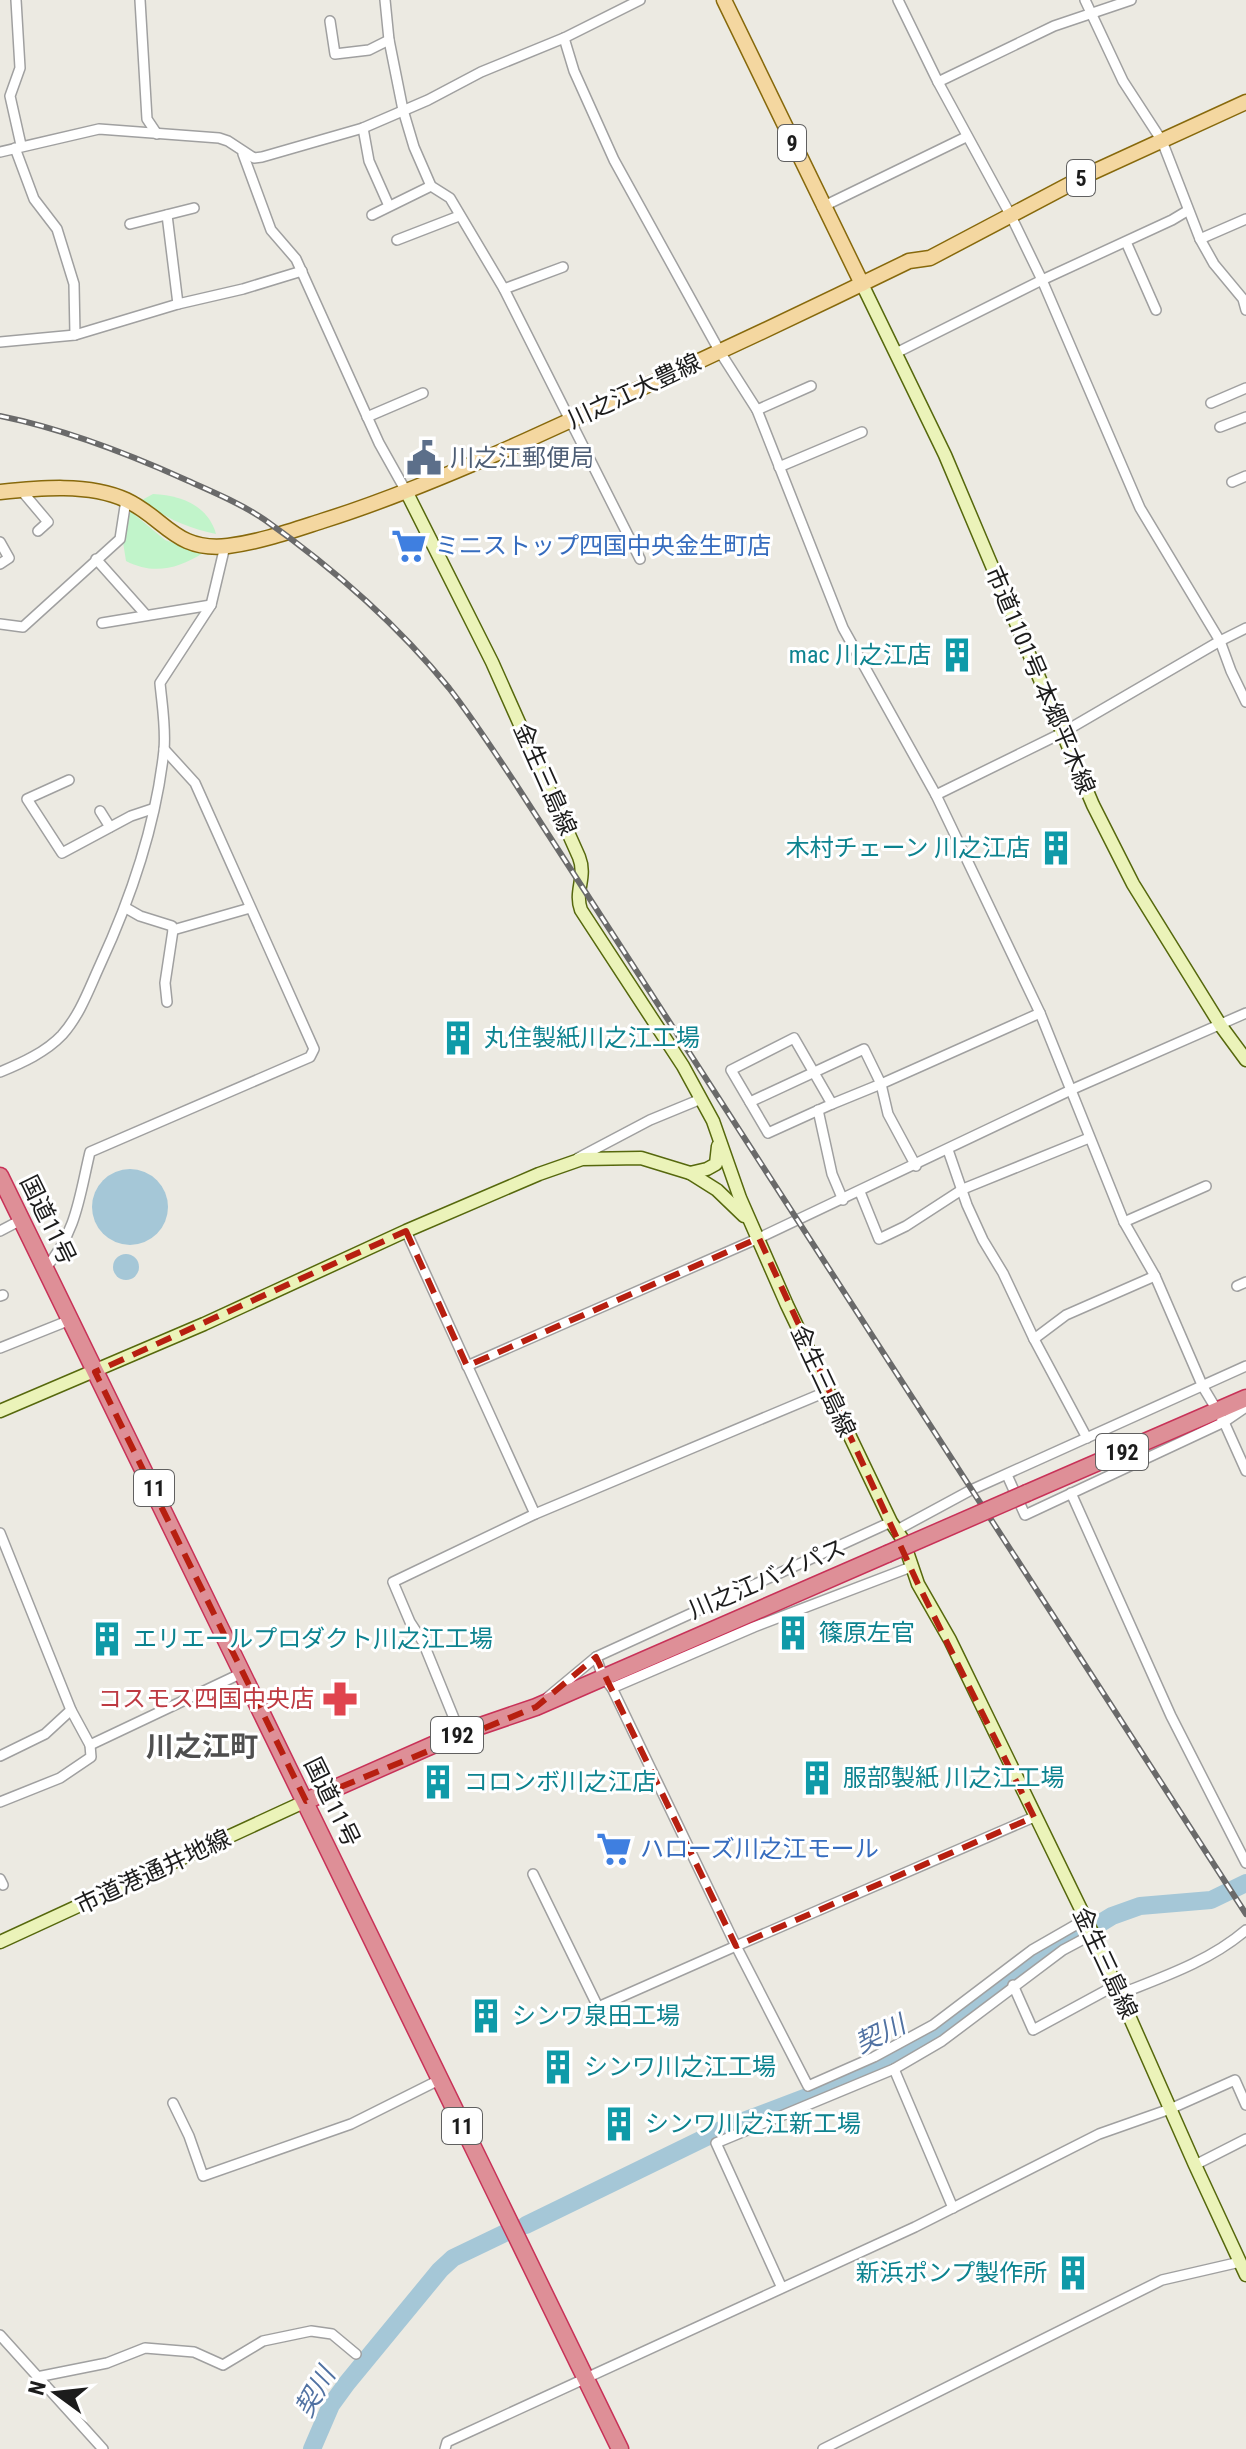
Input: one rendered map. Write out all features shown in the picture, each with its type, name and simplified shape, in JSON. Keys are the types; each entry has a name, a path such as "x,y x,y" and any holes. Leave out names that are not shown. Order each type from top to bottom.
{"highway":[{"name":"国道11号","path":"0,1176 620,2449"},
{"name":"川之江バイパス","path":"306,1801 460,1733 607,1682 1027,1493 1221,1416 1246,1398"}],"main road":[{"name":"9","path":"724,0 862,284"},
{"name":"川之江大豊線","path":"0,492 92,491 126,500 180,538 194,543 225,546 282,534 407,493 569,421 909,261 930,258 1091,173 1246,102"}],"street":[{"path":"16,0 20,68 10,96 18,146 34,199 57,229 74,284 75,335"},
{"path":"140,0 147,119 157,134"},
{"path":"385,0 389,40 403,110 414,147 431,186 450,198 504,289 640,559"},
{"path":"0,152 99,129 219,138 228,141 243,154 262,157 363,128 481,72 564,38 640,0"},
{"path":"898,0 1042,280 1140,508 1220,641 1246,702"},
{"path":"1085,0 1123,81 1162,141 1200,239 1214,264 1243,299 1246,310"},
{"path":"938,82 1054,26 1131,0"},
{"path":"330,21 335,54 369,50 389,40"},
{"path":"564,38 574,71 614,160 720,352 757,410 843,628 936,795 1040,1013 1124,1222 1155,1276 1203,1387 1221,1416 1246,1471"},
{"path":"363,128 369,161 389,206"},
{"path":"822,207 966,137"},
{"path":"243,154 271,230 296,259 367,417 407,493"},
{"path":"372,215 431,186"},
{"path":"130,224 194,208"},
{"path":"896,353 1187,211"},
{"path":"167,215 178,304"},
{"path":"397,240 459,216"},
{"path":"1200,239 1246,219"},
{"path":"1126,242 1156,310"},
{"path":"504,289 563,267"},
{"path":"0,342 75,335 302,271"},
{"name":"市道1101号 本郷平木線","path":"862,284 945,455 1093,805 1133,884 1221,1026 1246,1060"},
{"path":"757,410 811,386"},
{"path":"1211,403 1246,388"},
{"path":"367,417 423,393"},
{"path":"1220,427 1246,417"},
{"path":"779,467 862,432"},
{"path":"1232,482 1246,476"},
{"path":"21,490 48,522 38,531"},
{"name":"金生三島線","path":"407,493 492,662 579,857 584,873 578,894 581,910 683,1066 701,1099 727,1167 828,1391 894,1526 926,1601 950,1640 1089,1927 1195,2165 1244,2266"},
{"path":"0,624 23,627 120,539 126,500"},
{"path":"0,542 9,558 0,564"},
{"path":"0,1072 34,1056 65,1032 78,1014 126,908 164,749 160,683 211,605 225,546"},
{"path":"96,559 146,615"},
{"path":"102,623 211,605"},
{"path":"936,795 1062,733 1246,628"},
{"path":"45,1269 62,1249 71,1231 90,1152 310,1057 314,1049 195,783 164,749"},
{"path":"69,780 27,799 62,853 152,809"},
{"path":"100,811 110,827"},
{"path":"126,908 172,926 165,983 167,1002"},
{"path":"173,930 250,908"},
{"path":"832,1104 794,1038 731,1070 768,1133 1040,1013"},
{"path":"467,1366 843,1200 1073,1089 1246,1013"},
{"path":"750,1102 864,1049 881,1084 888,1114 916,1166"},
{"path":"564,1165 650,1120 701,1099"},
{"path":"818,1110 832,1174 843,1200"},
{"path":"690,1173 716,1164 718,1138"},
{"path":"860,1192 879,1239 906,1226 963,1189 1089,1138"},
{"path":"948,1150 983,1240 1087,1438"},
{"path":"0,1411 95,1372 406,1231 582,1159 641,1158 690,1173 739,1209 758,1235"},
{"path":"707,1184 723,1177 727,1167"},
{"path":"1124,1222 1206,1186"},
{"path":"0,1231 21,1220"},
{"path":"406,1231 535,1514"},
{"path":"1034,1339 1066,1315 1155,1276"},
{"path":"0,1348 70,1320"},
{"path":"536,1707 596,1657 1246,1366"},
{"path":"460,1733 423,1642 410,1622 393,1582 535,1514 828,1391"},
{"path":"1007,1475 1025,1515 1221,1416 1246,1407"},
{"path":"1071,1493 1171,1716 1246,1863"},
{"path":"0,1533 71,1710 90,1745 91,1757 73,1771 0,1802"},
{"path":"607,1682 911,1567"},
{"path":"596,1657 736,1946 808,2086 874,2057 933,2025 1032,1950 1089,1927"},
{"path":"90,1745 242,1673"},
{"path":"0,1756 45,1734 71,1710"},
{"name":"市道港通井地線","path":"0,1942 306,1801"},
{"path":"533,1874 598,2007 1034,1817"},
{"path":"781,2286 716,2143 894,2069 942,2041 1089,1927"},
{"path":"1013,1985 1033,2030 1118,1990 1186,1967 1235,1940 1246,1930"},
{"path":"894,2069 953,2208"},
{"path":"173,2103 203,2176 351,2124 439,2080"},
{"path":"445,2449 447,2442 953,2208 1099,2134 1170,2109 1235,2080 1246,2105"},
{"path":"1195,2165 1246,2139"},
{"path":"823,2449 1162,2280 1244,2266"},
{"path":"37,2377 107,2363 145,2348 194,2352 223,2365 263,2341 311,2331 332,2334 356,2354"},
{"path":"0,2335 103,2449"}],"highlighted area":[{"path":"406,1231 467,1366 759,1238 918,1584 1034,1817 736,1946 596,1657 536,1707 306,1801 95,1372"}],"green space":[{"path":"153,494 183,499 200,509 216,534 177,522 142,500"},
{"path":"129,510 165,540 203,553 184,563 156,569 126,561 123,542"}],"water":[{"path":"123,1169 137,1169 151,1175 162,1186 168,1207 165,1222 157,1234 137,1245 123,1245 109,1239 98,1228 92,1214 92,1200 98,1186 109,1175"},
{"path":"126,1254 135,1258 139,1267 135,1276 126,1280 117,1276 113,1267 117,1258"}],"waterway":[{"name":"契川","path":"526,2225 725,2128 844,2083 929,2039 1027,1968 1112,1916 1140,1906 1211,1900 1246,1883"},
{"name":"契川","path":"312,2449 331,2405 440,2270 453,2258 503,2234"}],"railway":[{"path":"0,416 116,451 215,493 255,514 315,557 363,598 449,688 515,783 1246,1914"}],"place":[{"name":"川之江郵便局","path":"424,458"},
{"name":"ミニストップ四国中央金生町店","path":"409,546"},
{"name":"mac 川之江店","path":"957,655"},
{"name":"木村チェーン 川之江店","path":"1056,848"},
{"name":"丸住製紙川之江工場","path":"458,1038"},
{"name":"篠原左官","path":"793,1633"},
{"name":"エリエールプロダクト川之江工場","path":"107,1639"},
{"name":"コスモス四国中央店","path":"340,1699"},
{"name":"服部製紙 川之江工場","path":"817,1778"},
{"name":"コロンボ川之江店","path":"438,1782"},
{"name":"ハローズ川之江モール","path":"614,1849"},
{"name":"シンワ泉田工場","path":"486,2016"},
{"name":"シンワ川之江工場","path":"558,2067"},
{"name":"シンワ川之江新工場","path":"619,2124"},
{"name":"新浜ポンプ製作所","path":"1073,2273"}],"district":[{"name":"川之江町","path":"202,1746"}]}
